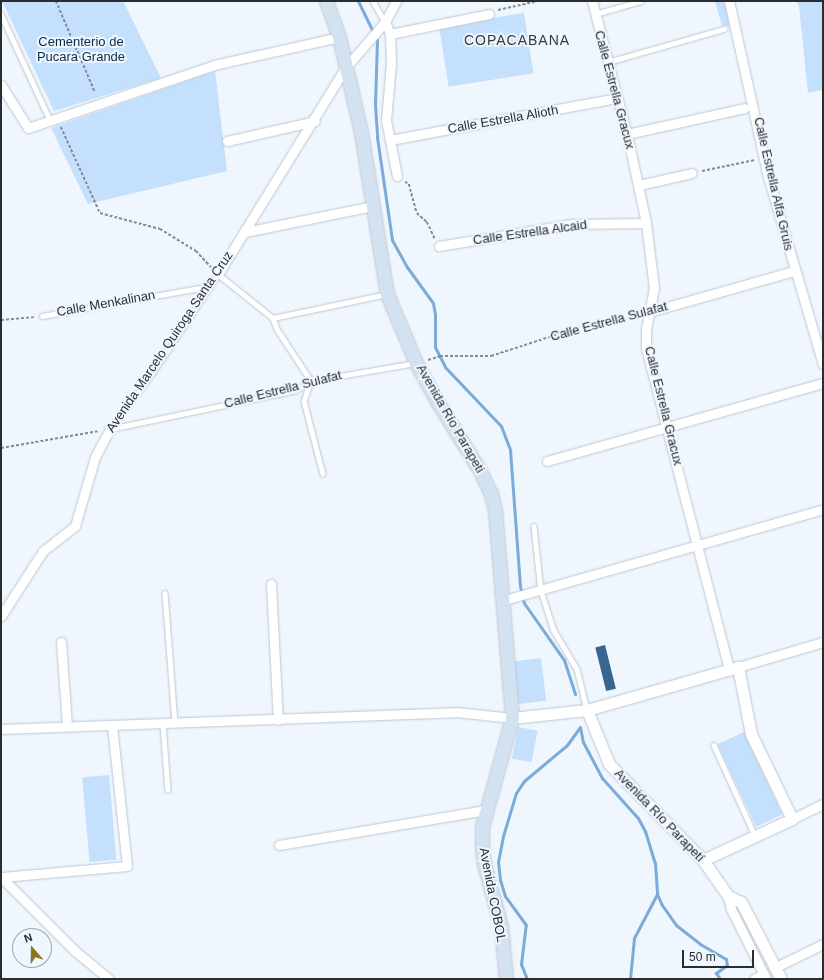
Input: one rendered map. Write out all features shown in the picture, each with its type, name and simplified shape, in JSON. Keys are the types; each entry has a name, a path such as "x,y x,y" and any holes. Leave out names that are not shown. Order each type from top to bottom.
{"main road":[{"name":"Avenida Río Parapeti","path":"327,2 339,37 361,132 387,294 416,362 491,494 495,510 500,601 512,718"},
{"name":"Avenida COBOL","path":"506,979 501,926 484,864 482,827 512,718"}],"street":[{"path":"346,67 385,22 396,1"},
{"name":"Calle Estrella Gracux","path":"592,1 606,62 627,134 646,223 654,288 649,312 646,348 698,545 751,734 792,819"},
{"name":"Calle Estrella Alfa Gruis","path":"729,1 768,173 794,271 823,364"},
{"path":"390,34 489,14"},
{"path":"385,22 390,34 386,120 397,176"},
{"path":"1,85 28,128 214,66 339,37"},
{"name":"Avenida Marcelo Quiroga Santa Cruz","path":"218,274 315,121 346,67"},
{"name":"Calle Estrella Alioth","path":"390,140 616,98"},
{"path":"627,134 744,108"},
{"path":"227,141 315,121"},
{"path":"638,185 692,173"},
{"path":"245,232 373,206"},
{"name":"Calle Estrella Alcaid","path":"439,246 572,224 646,223"},
{"name":"Calle Estrella Sulafat","path":"649,312 794,271"},
{"path":"547,461 823,383"},
{"name":"Avenida Marcelo Quiroga Santa Cruz","path":"1,616 43,551 75,526 95,457 110,429"},
{"path":"500,601 541,591 823,509"},
{"path":"271,584 278,720"},
{"path":"61,642 67,726"},
{"path":"1,729 175,724 456,712 512,718 587,710 823,642"},
{"name":"Avenida Río Parapetí","path":"587,710 604,754 615,772 627,780 703,860 728,896 731,909 765,977"},
{"path":"2,877 127,866 112,726"},
{"path":"703,860 823,804"},
{"path":"278,845 487,810"},
{"path":"2,877 75,951 109,979"},
{"name":"Avenida Río Parapetí","path":"728,896 741,902 781,979"},
{"path":"774,968 823,944"},
{"path":"754,979 765,977"}],"lane":[{"path":"373,1 385,22"},
{"path":"595,14 641,1"},
{"path":"1,14 54,119"},
{"path":"606,62 724,29"},
{"path":"218,274 273,318 277,329 311,381 304,401 323,474"},
{"name":"Avenida Marcelo Quiroga Santa Cruz","path":"110,429 153,372 218,274"},
{"name":"Calle Menkalinan","path":"42,316 210,286"},
{"path":"273,318 387,294"},
{"name":"Calle Estrella Sulafat","path":"110,429 296,390 311,381 416,362"},
{"path":"534,526 541,591 553,629 577,669 587,710"},
{"path":"165,593 175,724"},
{"path":"163,724 168,790"},
{"path":"714,745 755,836"}],"path":[{"path":"56,1 95,92"},
{"path":"489,14 538,1"},
{"path":"54,119 100,213 160,229 196,251 218,274"},
{"path":"692,173 758,159 768,173"},
{"path":"397,176 408,184 417,213 427,222 439,246"},
{"name":"Calle Estrella Sulafat","path":"416,362 440,356 491,356 592,323 613,324 649,312"},
{"name":"Calle Menkalinan","path":"1,320 42,316"},
{"path":"1,448 110,429"}],"green space":[{"name":"Cementerio de Pucara Grande","path":"2,1 123,1 161,78 54,111"},
{"path":"715,1 727,1 732,25 722,26"},
{"path":"796,1 823,1 823,90 808,93 799,6"},
{"path":"524,13 534,73 449,87 439,26"},
{"path":"215,71 227,171 88,204 51,128"},
{"path":"541,658 546,701 518,704 513,661"},
{"path":"518,727 538,731 532,762 512,758"},
{"path":"744,732 782,814 756,827 718,744"},
{"path":"109,775 116,860 90,862 82,777"}],"building":[{"path":"605,645 616,689 606,691 595,647"}],"waterway":[{"path":"358,1 377,40 375,105 377,137 392,240 407,267 433,303 435,314 435,347 445,367 501,426 510,450 520,586 524,603 564,660 575,694"},
{"path":"580,727 583,742 602,778 638,818 645,831 655,863 657,894 662,905 676,925 700,944 726,959 727,965 716,973 720,979"},
{"path":"527,979 521,964 526,925 505,896 500,880 498,862 503,836 516,793 524,781 567,745 580,727"},
{"path":"630,979 634,938 657,894"}],"district":[{"name":"COPACABANA","path":"517,40"}]}
